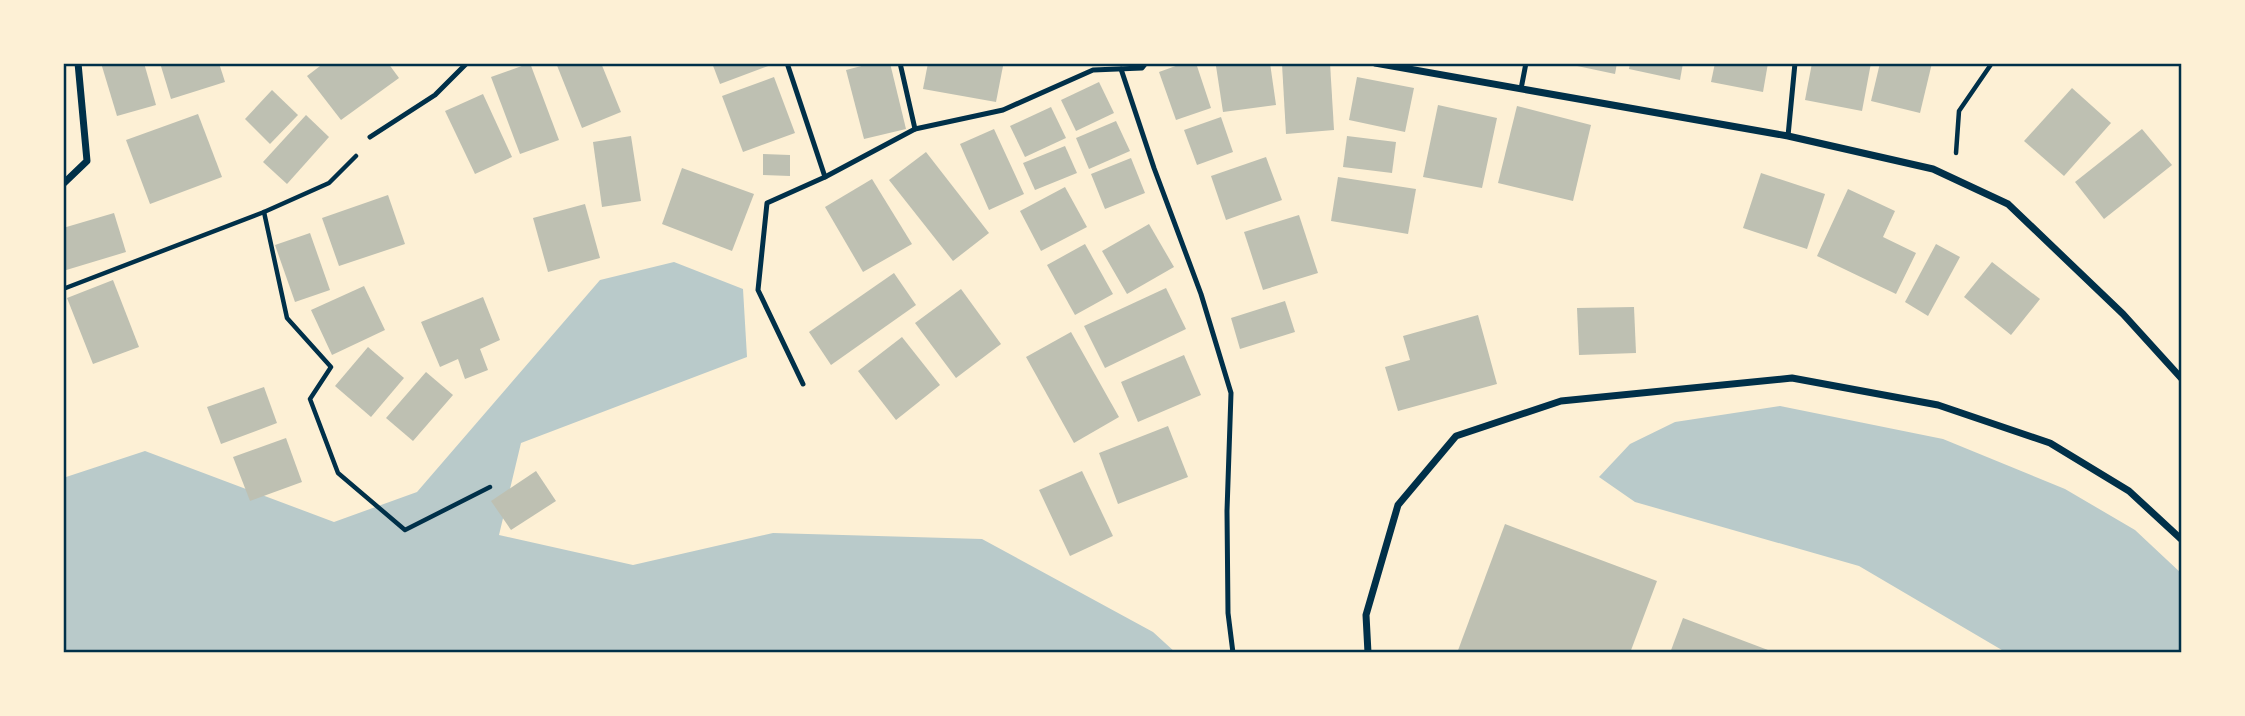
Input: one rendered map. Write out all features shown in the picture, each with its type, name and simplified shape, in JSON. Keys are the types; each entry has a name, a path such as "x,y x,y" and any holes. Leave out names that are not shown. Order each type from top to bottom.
{"street":[{"path":"63,184 87,161 78,63"},
{"path":"1375,63 1788,136 1933,169 2008,204 2123,314 2182,379"},
{"path":"1368,653 1366,615 1398,505 1456,436 1561,401 1792,378 1938,405 2050,443 2129,491 2182,540"}],"lane":[{"path":"370,137 435,96 467,63"},
{"path":"788,63 825,177"},
{"path":"900,63 915,129"},
{"path":"803,384 758,290 767,203 825,177 915,129 1003,110 1093,70 1142,68 1146,63"},
{"path":"1521,89 1526,63"},
{"path":"1788,136 1795,63"},
{"path":"1121,69 1201,294 1231,393 1227,524 1228,613 1233,653"}],"path":[{"path":"1954,179 1959,111 1992,63"},
{"path":"63,289 264,212 329,183 359,153 370,137"},
{"path":"264,212 287,318 331,368 310,399 338,473 405,530 490,487"}],"shaded area":[{"path":"674,262 743,289 747,357 521,443 499,535 633,565 773,533 982,539 1153,632 1176,653 63,653 63,478 145,451 334,522 417,492 600,280"},
{"path":"1780,406 1943,439 2065,489 2135,530 2182,574 2182,653 2007,653 1859,566 1635,502 1599,477 1630,444 1675,422"}],"building":[{"path":"101,63 144,63 156,105 117,116"},
{"path":"160,63 219,63 225,82 171,99"},
{"path":"324,63 388,63 399,78 341,120 307,76"},
{"path":"530,63 559,140 520,154 491,77"},
{"path":"556,63 601,63 621,112 582,128"},
{"path":"712,63 770,63 771,65 720,84"},
{"path":"873,63 890,63 906,129 864,139 846,70"},
{"path":"928,63 985,63 1003,66 996,102 923,89"},
{"path":"1184,63 1196,63 1211,108 1176,120 1159,72"},
{"path":"1270,63 1276,105 1223,112 1216,66"},
{"path":"1330,63 1334,130 1286,134 1282,64"},
{"path":"1563,63 1617,63 1615,74"},
{"path":"1630,63 1683,63 1680,80 1629,69"},
{"path":"1715,63 1768,63 1763,92 1711,82"},
{"path":"1812,63 1871,63 1862,111 1805,100"},
{"path":"1880,63 1932,63 1920,113 1871,101"},
{"path":"774,77 795,133 743,152 722,96"},
{"path":"1357,77 1414,88 1405,132 1349,120"},
{"path":"1099,82 1114,113 1076,131 1061,100"},
{"path":"2072,88 2111,123 2064,176 2024,141"},
{"path":"272,90 298,115 270,144 245,119"},
{"path":"483,94 512,157 475,174 445,111"},
{"path":"1438,105 1497,118 1482,188 1423,177"},
{"path":"1517,106 1591,125 1573,201 1498,183"},
{"path":"1051,107 1066,138 1025,157 1010,126"},
{"path":"198,114 222,177 150,204 126,140"},
{"path":"306,115 329,137 287,184 263,162"},
{"path":"1221,117 1233,152 1197,165 1184,130"},
{"path":"1116,121 1130,151 1089,169 1076,138"},
{"path":"994,129 1024,194 989,210 960,144"},
{"path":"2142,129 2172,165 2104,219 2075,182"},
{"path":"631,136 641,201 602,207 593,142"},
{"path":"1347,136 1396,142 1392,173 1343,167"},
{"path":"1065,146 1077,173 1035,190 1023,163"},
{"path":"926,152 989,233 953,261 889,180"},
{"path":"763,154 790,155 790,176 763,175"},
{"path":"1266,157 1282,200 1226,220 1211,176"},
{"path":"1131,158 1145,193 1105,209 1091,174"},
{"path":"682,168 754,194 732,251 662,224"},
{"path":"1761,173 1825,194 1807,249 1743,228"},
{"path":"1338,177 1416,189 1408,234 1331,221"},
{"path":"872,179 912,244 863,272 825,207"},
{"path":"1065,187 1087,227 1041,251 1020,211"},
{"path":"1848,189 1895,211 1883,237 1916,253 1896,294 1817,256"},
{"path":"388,195 405,244 339,266 322,218"},
{"path":"585,204 600,258 548,272 533,218"},
{"path":"114,213 126,252 63,271 63,228"},
{"path":"1299,215 1318,273 1263,290 1244,232"},
{"path":"1149,224 1174,267 1127,294 1102,251"},
{"path":"310,233 330,290 295,302 275,245"},
{"path":"1085,244 1113,294 1075,315 1047,265"},
{"path":"1936,244 1960,257 1928,316 1905,302"},
{"path":"1992,262 2040,299 2011,335 1964,297"},
{"path":"894,273 916,305 831,365 809,332"},
{"path":"113,280 139,347 93,364 67,298"},
{"path":"364,286 385,330 332,355 311,310"},
{"path":"1166,288 1186,329 1105,368 1084,326"},
{"path":"961,289 1001,344 956,378 915,323"},
{"path":"483,297 500,340 480,349 488,370 465,379 458,359 440,367 421,322"},
{"path":"1285,301 1295,332 1240,349 1231,318"},
{"path":"1634,307 1636,353 1579,355 1577,308"},
{"path":"1478,315 1497,384 1398,411 1385,367 1410,360 1403,336"},
{"path":"1071,332 1119,417 1074,443 1026,357"},
{"path":"902,337 940,385 896,420 858,371"},
{"path":"368,347 404,378 371,417 335,386"},
{"path":"1184,355 1201,395 1138,422 1121,382"},
{"path":"426,372 453,395 413,441 386,418"},
{"path":"264,387 277,423 221,444 207,407"},
{"path":"1168,426 1188,477 1118,504 1099,453"},
{"path":"286,438 302,482 250,501 233,457"},
{"path":"536,471 556,501 511,530 491,501"},
{"path":"1082,471 1113,536 1070,556 1039,490"},
{"path":"1505,524 1657,581 1630,653 1457,653"},
{"path":"1683,618 1776,653 1670,653"}]}
